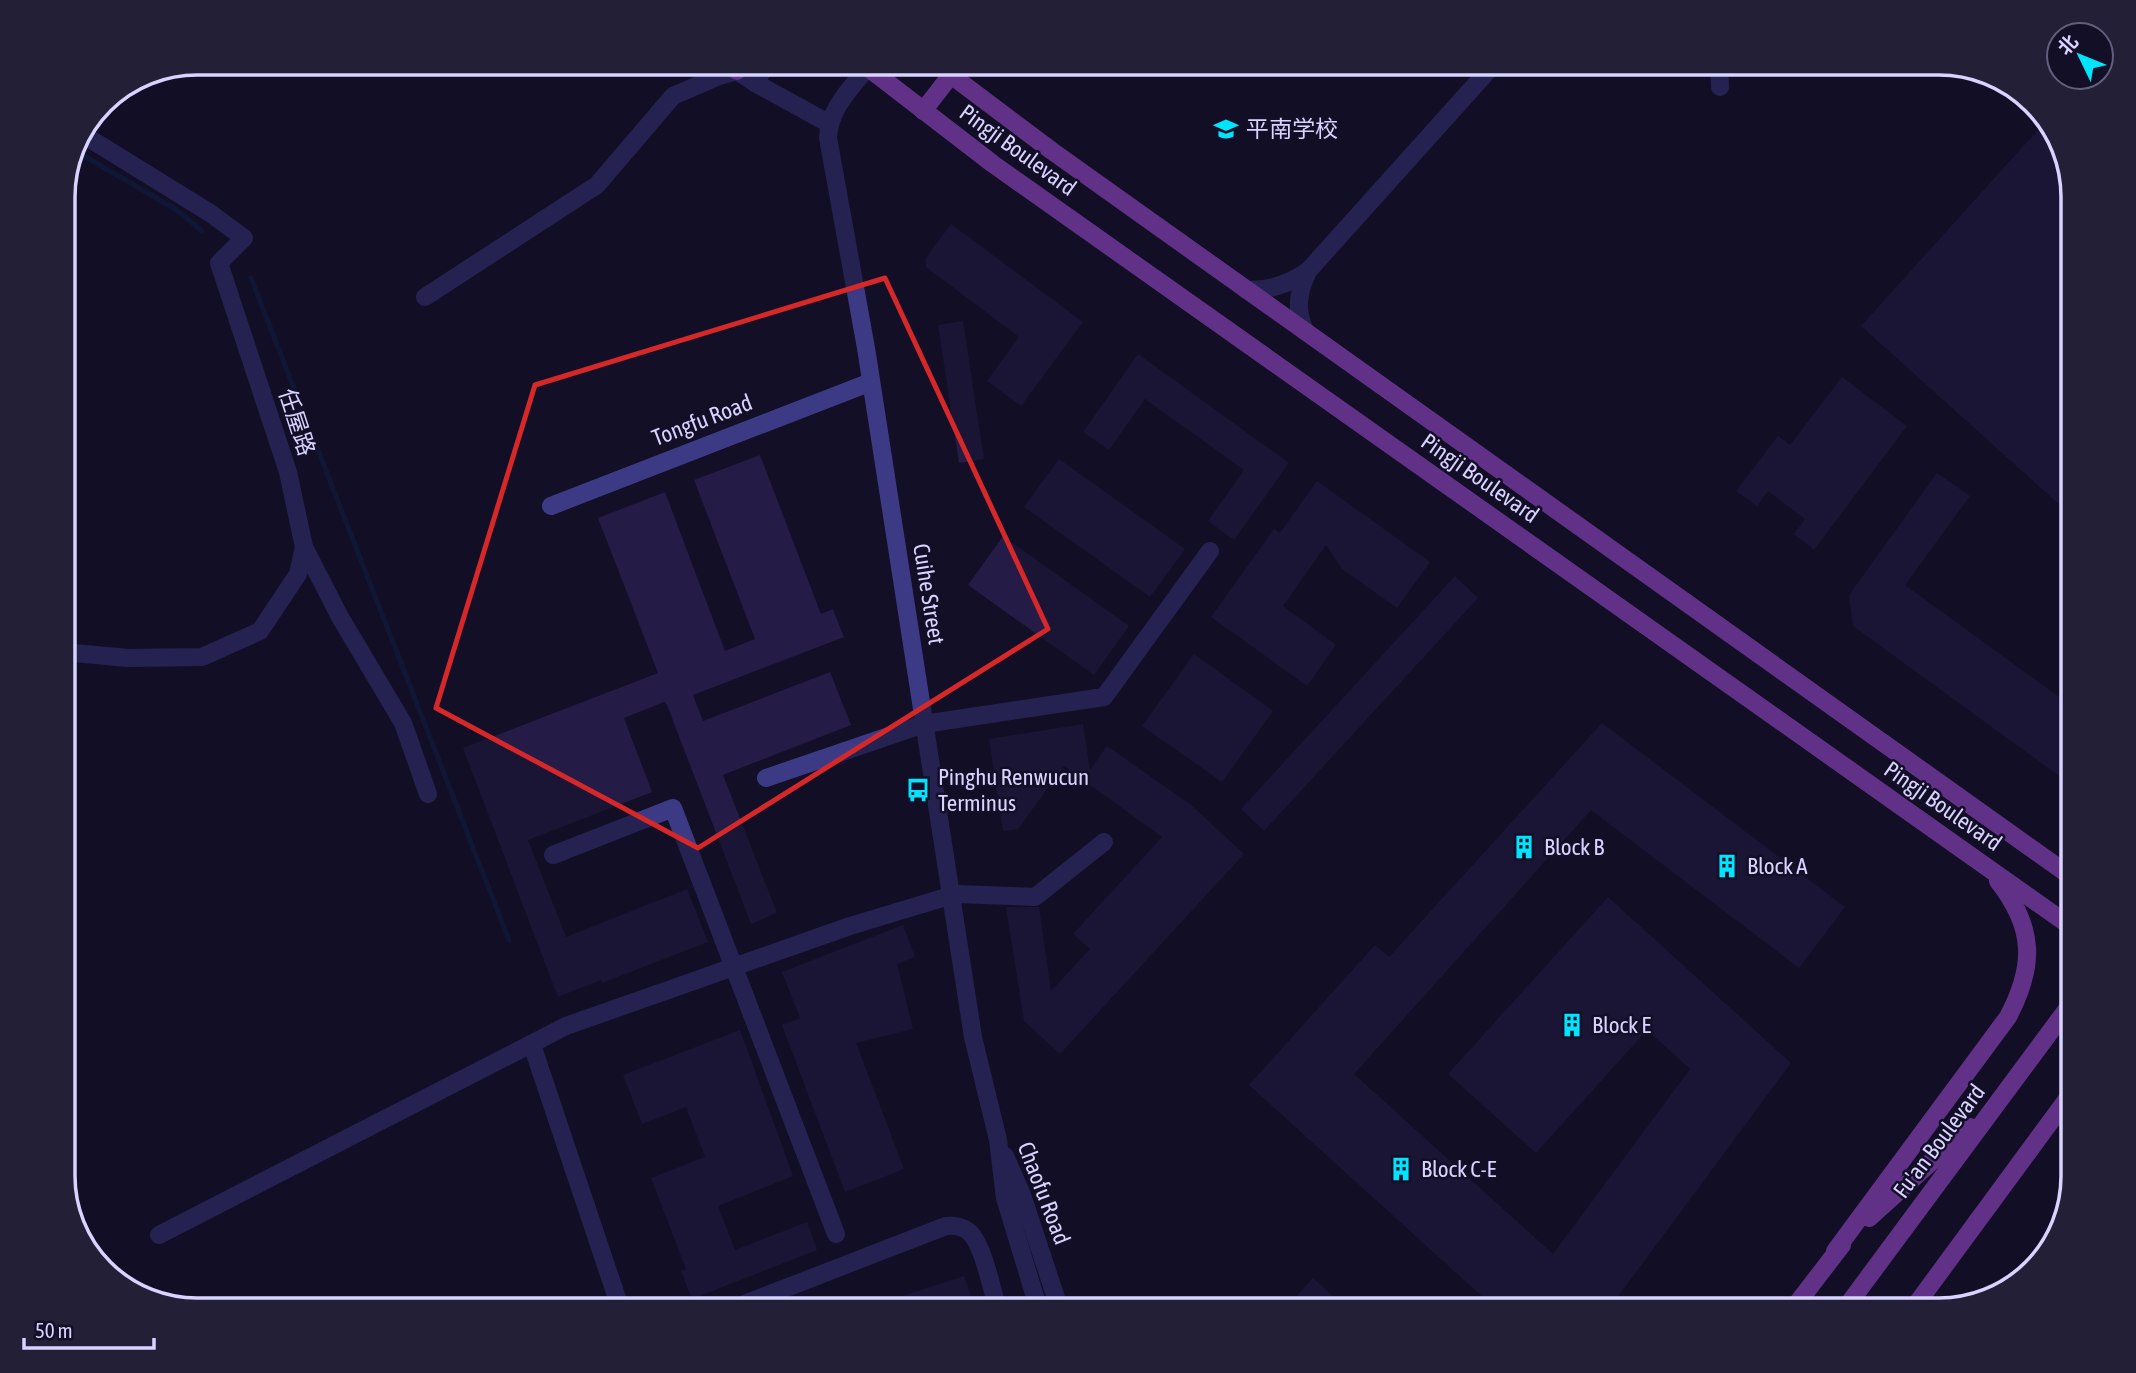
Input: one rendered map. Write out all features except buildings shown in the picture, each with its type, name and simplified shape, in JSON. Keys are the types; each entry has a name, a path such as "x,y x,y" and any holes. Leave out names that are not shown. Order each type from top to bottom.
{"main road":[{"name":"Pingji Boulevard","path":"878,75 1003,171 2061,920"},
{"path":"923,111 951,75"},
{"name":"Pingji Boulevard","path":"951,75 1052,152 2061,870"},
{"path":"1801,1298 2008,1017 2021,992 2027,957 2021,918 2010,896 1981,863"},
{"path":"2054,865 2061,867"},
{"name":"Fu'an Boulevard","path":"1853,1298 2061,1017"},
{"path":"1835,1251 1999,1101"},
{"path":"1921,1298 2061,1108"}],"street":[{"path":"425,297 597,185 673,96 721,75"},
{"path":"747,75 755,83 828,123 858,75"},
{"path":"755,83 760,75"},
{"path":"1246,290 1269,289 1308,271 1484,75"},
{"path":"1720,75 1720,87"},
{"name":"Cuihe Street","path":"828,123 828,138 871,382 973,1037 998,1140"},
{"name":"任屋路","path":"90,139 244,237 219,263 288,472 304,547 340,617 402,723 428,794"},
{"path":"1305,331 1297,308 1308,271"},
{"name":"Tongfu Road","path":"551,506 871,382"},
{"path":"76,653 128,658 202,657 260,631 298,573 304,547"},
{"path":"766,778 925,724 1104,698 1210,551"},
{"path":"553,855 673,808 836,1234"},
{"path":"159,1235 566,1026 850,926 951,895 1035,897 1104,842"},
{"path":"532,1045 617,1298"},
{"name":"Chaofu Road","path":"998,1140 1005,1198 1035,1298"},
{"name":"Chaofu Road","path":"998,1140 1022,1195 1056,1298"},
{"path":"760,1298 954,1225 967,1231 977,1242 994,1298"}],"highlighted area":[{"path":"885,278 1048,629 698,848 436,708 535,385"}],"waterway":[{"path":"83,155 177,210 202,231"},
{"path":"251,278 509,940"}],"place":[{"name":"平南学校","path":"1226,129"},
{"name":"Pinghu Renwucun Terminus","path":"918,790"},
{"name":"Block B","path":"1524,847"},
{"name":"Block A","path":"1727,866"},
{"name":"Block E","path":"1572,1025"},
{"name":"Block C-E","path":"1401,1169"}]}
